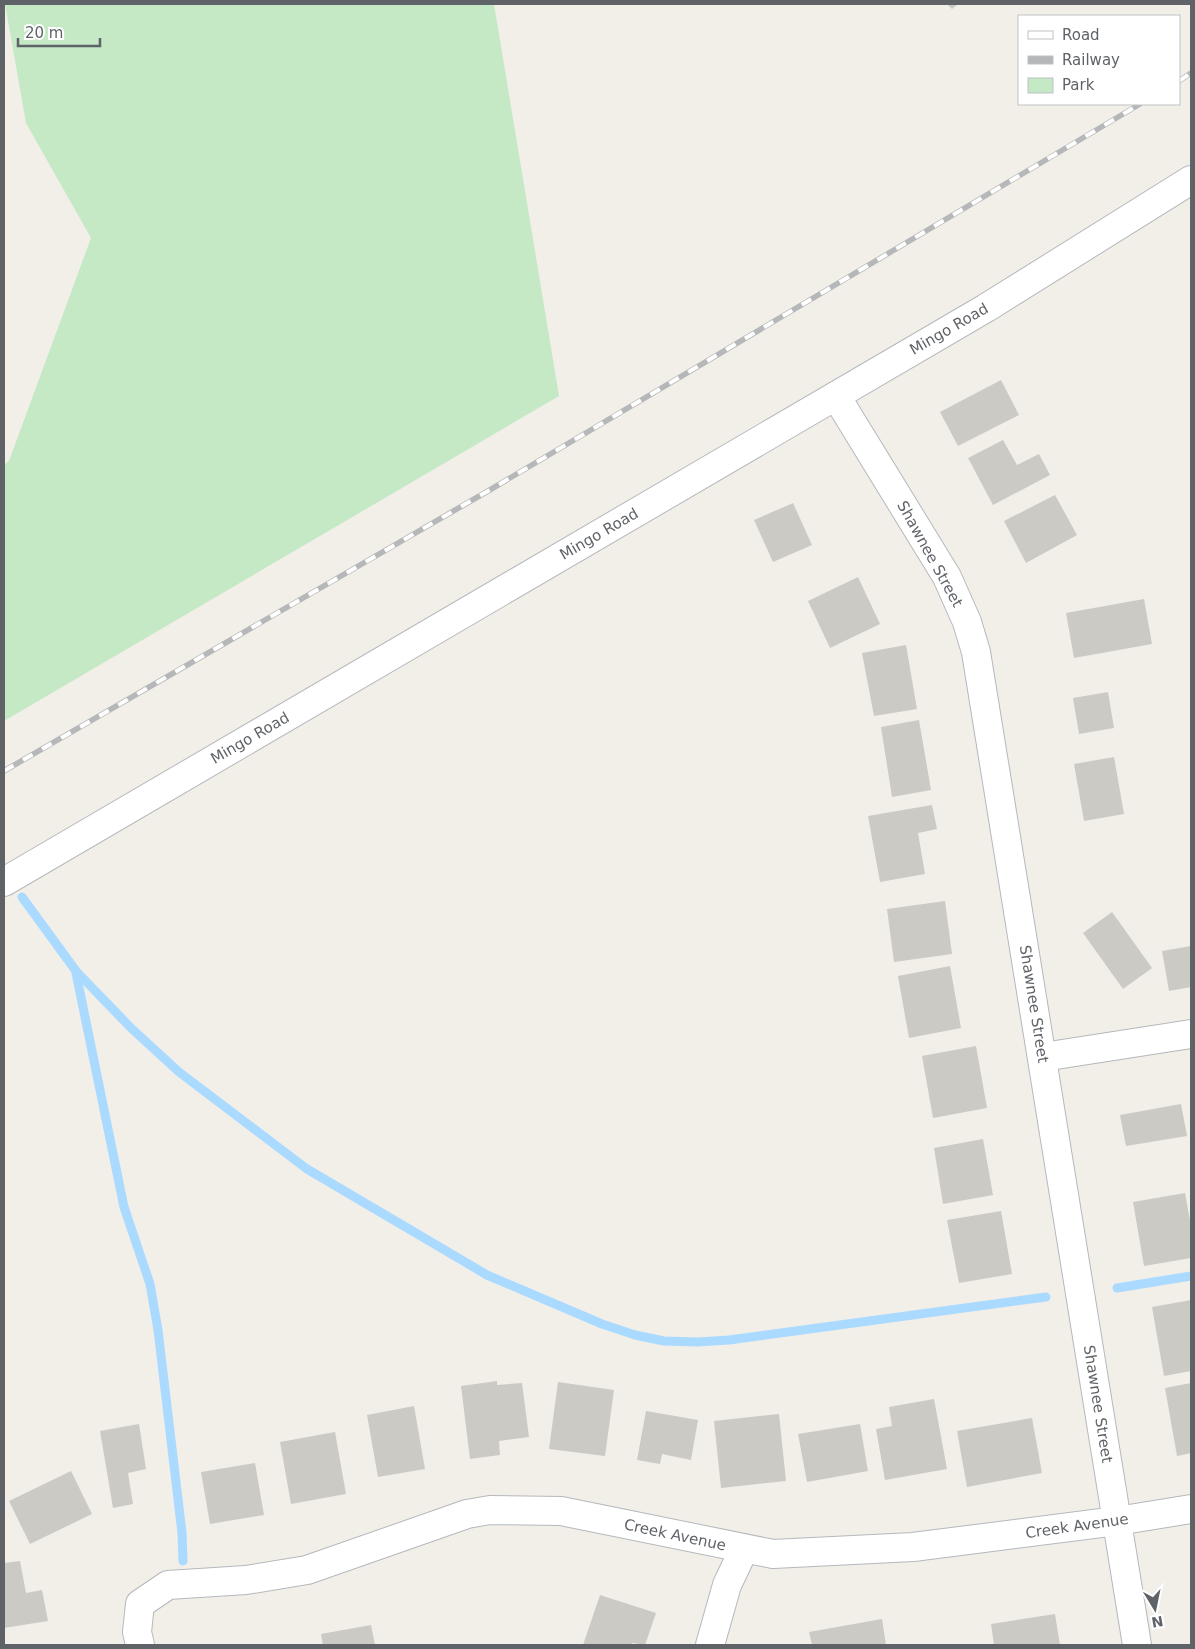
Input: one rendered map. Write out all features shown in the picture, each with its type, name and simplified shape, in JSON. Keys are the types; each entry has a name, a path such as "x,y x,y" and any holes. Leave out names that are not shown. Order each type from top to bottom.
{"street":[{"name":"Mingo Road","path":"4,882 986,308 1191,180"},
{"name":"Shawnee Street","path":"836,396 946,577 967,622 976,652 1137,1645"},
{"path":"1043,1057 1191,1034"},
{"name":"Creek Avenue","path":"140,1645 138,1632 140,1604 168,1585 246,1580 307,1570 467,1514 490,1510 561,1512 773,1554 913,1547 1117,1521 1191,1509"},
{"path":"710,1645 727,1585 744,1549"}],"green space":[{"path":"5,4 494,4 559,396 4,721 4,465 9,461 91,238 26,123"}],"building":[{"path":"947,4 958,4 952,9"},
{"path":"1001,380 1019,415 958,446 940,412"},
{"path":"1003,440 1017,465 1039,454 1050,475 993,505 968,458"},
{"path":"1055,495 1077,535 1026,563 1004,521"},
{"path":"793,503 812,545 773,562 754,520"},
{"path":"858,577 880,624 830,648 808,601"},
{"path":"1144,599 1152,644 1074,658 1066,613"},
{"path":"906,645 917,709 874,716 862,653"},
{"path":"1108,692 1114,728 1079,734 1073,698"},
{"path":"919,720 931,790 892,797 881,727"},
{"path":"1114,757 1124,814 1084,821 1074,764"},
{"path":"932,805 937,829 918,833 925,874 880,882 868,816"},
{"path":"945,901 952,954 894,962 887,909"},
{"path":"1112,912 1152,968 1123,989 1083,933"},
{"path":"1191,946 1191,987 1169,991 1162,951"},
{"path":"950,966 961,1028 909,1038 898,976"},
{"path":"976,1046 987,1108 933,1118 922,1056"},
{"path":"1181,1104 1187,1136 1126,1146 1120,1115"},
{"path":"983,1139 993,1195 943,1204 934,1148"},
{"path":"1185,1193 1191,1226 1191,1258 1144,1266 1133,1202"},
{"path":"1001,1211 1012,1274 959,1283 947,1220"},
{"path":"1191,1300 1191,1371 1164,1376 1152,1307"},
{"path":"497,1381 497,1385 522,1383 529,1437 499,1441 500,1455 470,1459 461,1386"},
{"path":"558,1382 614,1390 605,1456 549,1449"},
{"path":"1191,1383 1191,1453 1177,1456 1165,1388"},
{"path":"934,1399 947,1469 885,1480 876,1429 892,1426 889,1407"},
{"path":"414,1406 425,1469 378,1477 367,1415"},
{"path":"646,1411 698,1420 691,1460 662,1454 660,1464 637,1460"},
{"path":"779,1414 786,1481 721,1488 714,1421"},
{"path":"1032,1418 1042,1473 967,1487 957,1431"},
{"path":"139,1424 146,1469 128,1473 133,1504 113,1508 100,1431"},
{"path":"860,1424 868,1471 807,1482 798,1434"},
{"path":"335,1432 346,1494 291,1504 280,1442"},
{"path":"255,1463 264,1515 210,1524 201,1472"},
{"path":"71,1471 92,1514 30,1544 9,1501"},
{"path":"20,1561 26,1593 42,1590 48,1621 4,1628 4,1563"},
{"path":"600,1595 656,1613 645,1645 632,1643 631,1645 583,1645"},
{"path":"1055,1614 1060,1645 994,1645 991,1624"},
{"path":"882,1619 886,1645 812,1645 809,1632"},
{"path":"371,1625 375,1645 323,1645 321,1634"}],"waterway":[{"path":"22,897 76,971 131,1028 179,1072 307,1169 487,1275 602,1324 635,1335 664,1341 697,1342 729,1340 1046,1297"},
{"path":"76,973 124,1207 150,1284 158,1330 182,1533 183,1561"},
{"path":"1117,1288 1191,1276"}],"railway":[{"path":"1180,80 1191,73"},
{"path":"4,771 488,491 1138,105"}]}
